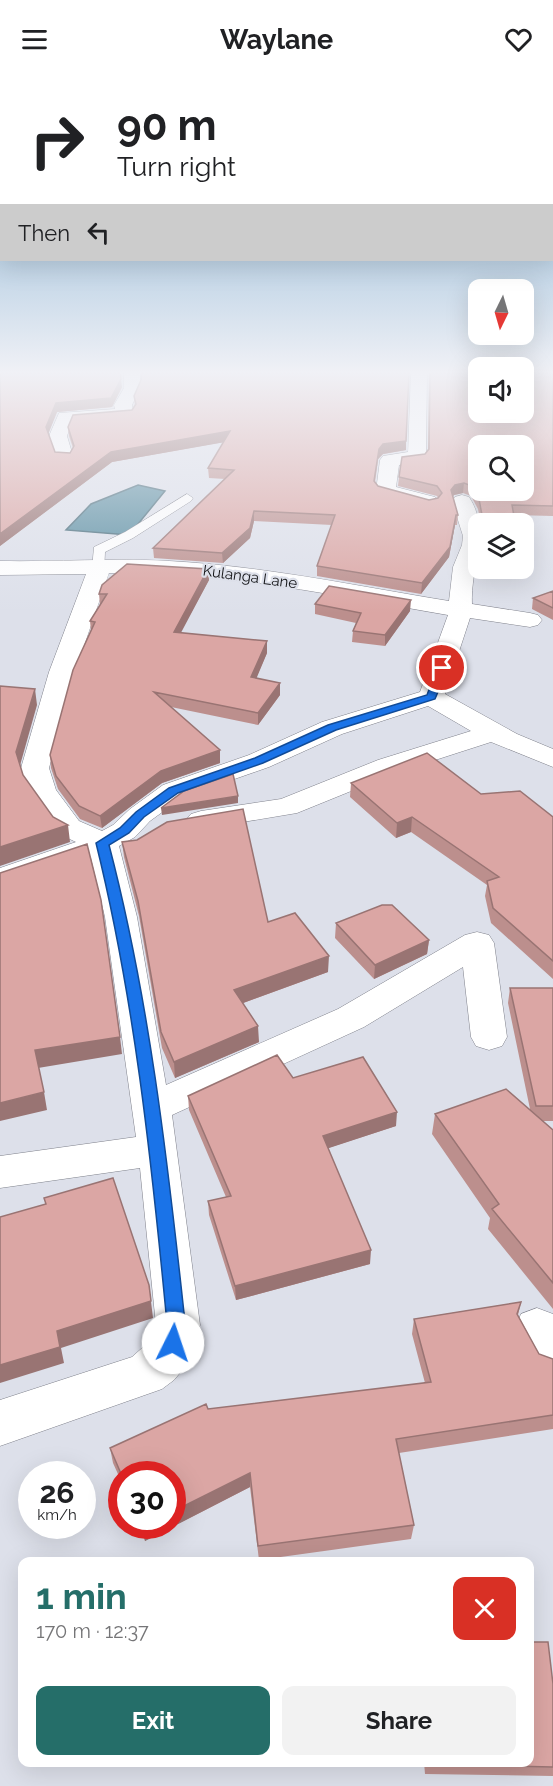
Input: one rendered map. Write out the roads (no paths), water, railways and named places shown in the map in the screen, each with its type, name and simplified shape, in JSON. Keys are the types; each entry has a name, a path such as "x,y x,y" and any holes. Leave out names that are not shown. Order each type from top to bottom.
{"street":[{"path":"417,453 417,457 390,460 386,491 429,502"},
{"path":"431,697 461,611 460,589 474,536 462,501"},
{"name":"Kulanga Lane","path":"0,568 99,569 135,566 192,569 297,583 461,611 530,620"},
{"path":"0,1423 133,1380 158,1365 168,1353 178,1324 152,1108 121,917 104,851 68,828 42,789 34,768 62,672 99,569"},
{"path":"104,851 140,815 173,790 259,760 332,728 431,697 493,733 553,759"},
{"path":"0,879 104,851 158,827 287,807 388,766 493,733"},
{"path":"152,1108 351,1018 477,943 489,1037"},
{"path":"0,1172 158,1150"}],"lane":[{"path":"99,569 99,550 129,535 187,498"}],"water":[{"path":"138,485 165,491 129,535 66,530 91,504"}]}
